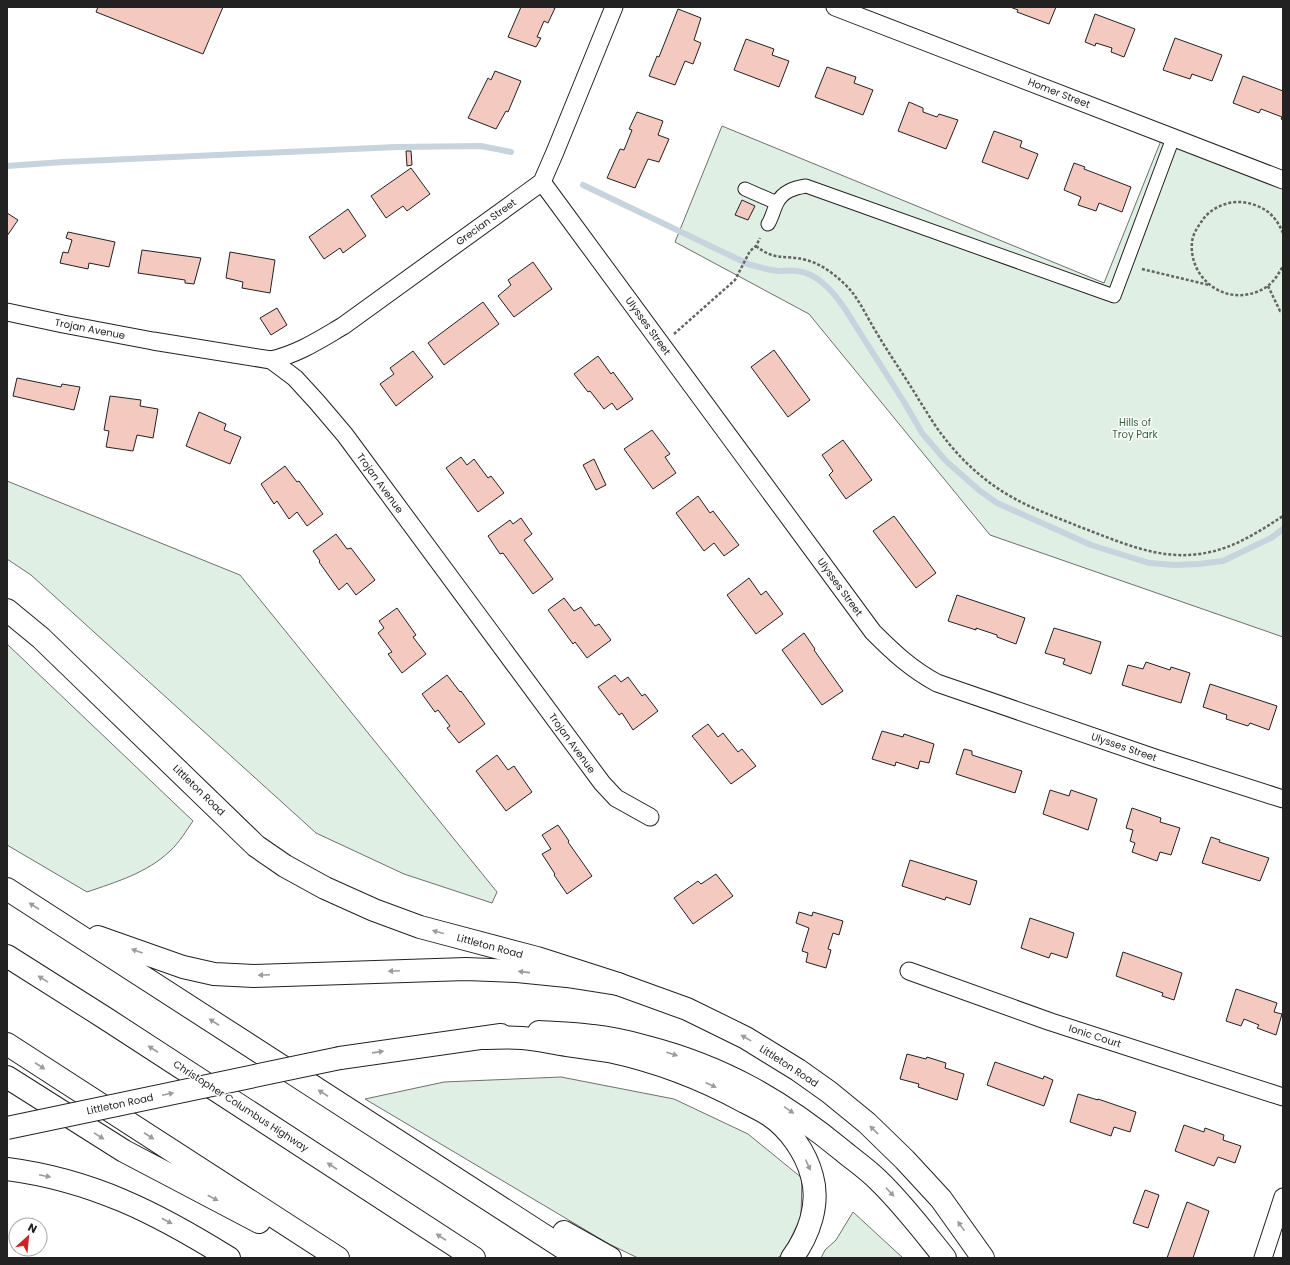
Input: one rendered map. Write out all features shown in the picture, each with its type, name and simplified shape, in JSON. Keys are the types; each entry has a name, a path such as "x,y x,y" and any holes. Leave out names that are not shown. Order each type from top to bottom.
{"main road":[{"name":"Littleton Road","path":"7,610 52,649 256,846 285,866 325,888 374,910 420,927 537,958 618,984 687,1009 746,1038 798,1070 829,1092 867,1123 905,1160 941,1199 983,1258"},
{"path":"7,889 579,1258"},
{"path":"60,923 183,968 214,974 254,976 466,969 567,976 618,984"},
{"name":"Christopher Columbus Highway","path":"7,956 474,1258"},
{"name":"Littleton Road","path":"7,1128 340,1058 523,1032 594,1036 628,1042 697,1062 760,1092 820,1132 878,1179 900,1203 945,1258"},
{"path":"482,1038 522,1038 609,1052 644,1061 692,1076 723,1090 770,1116 790,1134 802,1151 811,1170 814,1182 815,1195 810,1222 806,1234 792,1258"},
{"path":"7,1044 338,1258"},
{"path":"7,1077 124,1151 328,1258"},
{"path":"343,1106 437,1161 610,1258"},
{"path":"7,1169 55,1178 96,1190 129,1202 165,1220 229,1258"}],"street":[{"path":"542,182 614,7"},
{"name":"Homer Street","path":"835,7 1283,180"},
{"path":"768,224 782,195 793,188 806,186 1114,296 1174,138"},
{"name":"Ulysses Street","path":"542,182 873,632 898,657 923,675 937,682 1155,758 1283,799"},
{"name":"Grecian Street","path":"271,360 287,356 309,346 342,326 542,182"},
{"path":"745,190 777,203"},
{"name":"Trojan Avenue","path":"7,312 153,341 271,360 295,378 345,435 602,783 616,798 650,817"},
{"name":"Ionic Court","path":"909,971 1051,1022 1283,1097"},
{"path":"1263,1258 1283,1197"}],"path":[{"path":"1209,285 1198,272 1193,257 1192,241 1198,226 1208,213 1221,205 1237,202 1253,204 1268,211 1278,223 1283,233"},
{"path":"756,246 775,257 807,260 820,266 838,278 852,292 943,437 974,471 1009,496 1041,512 1106,537 1140,549 1169,555 1199,554 1224,549 1252,537 1283,516"},
{"path":"662,344 735,280 750,251"},
{"path":"1126,266 1209,285 1222,292 1236,296 1251,294 1268,286 1276,278 1283,266"},
{"path":"1268,286 1280,310 1283,310"}],"green space":[{"name":"Hills of Troy Park","path":"722,126 1104,283 1164,133 1283,179 1283,637 990,535 809,314 675,242"},
{"path":"7,481 240,575 497,892 492,903 404,874 316,833 31,575 7,559"},
{"path":"7,644 193,821 173,848 161,859 131,876 87,892 7,845"},
{"path":"561,1077 674,1099 748,1134 802,1178 801,1217 783,1254 777,1258 638,1258 609,1244 365,1099 444,1082"},
{"path":"853,1212 903,1258 821,1258 825,1250 836,1240"}],"building":[{"path":"98,7 223,7 203,54 96,12"},
{"path":"521,7 555,8 548,23 544,21 537,37 541,38 536,47 508,37"},
{"path":"1010,7 1056,7 1049,24 1017,12 1018,10"},
{"path":"678,9 701,18 694,40 701,43 693,64 685,61 675,85 649,76 657,56 659,57"},
{"path":"1095,14 1135,29 1124,57 1111,52 1112,48 1096,43 1095,46 1085,42"},
{"path":"1175,38 1222,55 1212,81 1192,74 1190,79 1163,70"},
{"path":"746,39 774,49 772,55 789,61 779,87 734,70"},
{"path":"827,67 856,77 854,83 873,90 863,115 815,97"},
{"path":"495,71 521,81 508,112 506,111 496,129 468,118 488,78 491,80"},
{"path":"1243,76 1283,91 1283,120 1281,119 1282,117 1261,109 1259,113 1233,103"},
{"path":"909,102 923,108 923,112 937,117 939,114 958,120 946,149 898,131"},
{"path":"637,112 663,121 658,135 669,139 659,162 648,159 635,188 607,178 620,149 624,150 632,130 629,129"},
{"path":"994,131 1022,141 1020,147 1038,154 1028,179 982,162"},
{"path":"406,151 411,151 412,165 407,166"},
{"path":"1074,163 1085,167 1084,169 1131,187 1122,212 1099,203 1096,211 1078,205 1081,197 1064,190"},
{"path":"411,168 430,194 407,211 403,206 386,218 371,196"},
{"path":"742,200 755,206 748,220 735,215"},
{"path":"348,209 366,236 343,253 340,248 324,259 309,237"},
{"path":"7,213 18,220 7,236"},
{"path":"68,232 115,242 109,267 89,263 88,269 60,263 63,252 68,253 72,240 66,238"},
{"path":"142,250 201,258 194,284 185,283 185,280 138,273"},
{"path":"230,252 275,260 270,293 242,288 243,282 226,278"},
{"path":"533,262 552,289 514,317 498,296 511,285 508,280"},
{"path":"483,302 499,324 444,365 428,343"},
{"path":"277,308 287,325 271,335 260,318"},
{"path":"774,350 810,400 788,417 751,367"},
{"path":"413,351 433,377 396,406 380,384 394,374 390,368"},
{"path":"598,356 611,374 613,372 633,399 617,410 612,403 604,409 574,374"},
{"path":"17,378 61,387 62,384 80,387 74,410 13,396"},
{"path":"110,396 141,400 140,406 158,409 153,438 137,435 133,451 106,447 109,431 104,430"},
{"path":"199,412 226,424 224,430 241,437 230,464 186,446"},
{"path":"652,430 670,454 665,457 676,473 653,489 624,449"},
{"path":"843,440 872,480 846,499 829,475 833,471 822,455"},
{"path":"461,457 467,465 474,459 488,478 491,476 504,493 478,512 446,468"},
{"path":"594,459 606,485 596,490 583,465"},
{"path":"285,466 297,482 299,481 323,514 307,526 297,512 289,519 277,501 274,504 261,484"},
{"path":"698,496 710,513 713,511 739,545 724,556 714,543 704,551 676,513"},
{"path":"894,516 936,573 916,588 873,531"},
{"path":"521,518 532,534 524,540 553,579 533,594 503,553 500,554 488,536 510,520 513,524"},
{"path":"336,534 347,549 351,548 375,580 356,595 347,583 339,590 313,551"},
{"path":"749,578 761,595 766,591 783,614 756,634 727,595"},
{"path":"957,595 1025,618 1016,644 997,637 997,635 948,621"},
{"path":"564,598 574,611 581,607 595,626 599,624 611,640 587,658 575,642 573,644 548,610"},
{"path":"397,608 416,635 413,637 426,654 402,673 388,654 392,652 378,633 384,628 379,621"},
{"path":"1054,628 1101,642 1091,674 1063,664 1065,659 1045,653"},
{"path":"804,633 843,691 822,705 782,650"},
{"path":"1146,662 1170,670 1171,667 1190,673 1181,703 1122,685 1128,665 1143,669"},
{"path":"447,675 460,692 461,691 485,724 459,743 447,728 450,726 438,710 435,712 422,694"},
{"path":"615,675 621,682 628,677 642,696 645,694 658,711 633,730 622,713 619,715 598,687"},
{"path":"1210,684 1277,706 1269,730 1250,723 1248,726 1226,719 1227,715 1203,707"},
{"path":"708,724 718,737 723,733 738,752 742,749 756,766 731,784 692,736"},
{"path":"882,731 903,737 904,734 934,744 929,763 920,761 918,769 896,762 895,766 872,759"},
{"path":"964,749 972,751 972,755 1022,771 1015,793 956,774"},
{"path":"497,755 508,770 514,766 532,792 506,811 476,771"},
{"path":"1050,790 1069,796 1071,790 1097,799 1088,830 1043,814"},
{"path":"1132,808 1161,818 1160,822 1180,828 1171,855 1160,852 1157,861 1132,852 1135,843 1130,841 1133,830 1126,828"},
{"path":"558,825 592,876 567,894 542,854 551,849 542,835"},
{"path":"1211,837 1220,840 1219,842 1269,858 1260,881 1202,863"},
{"path":"910,860 977,881 970,905 946,897 945,900 902,886"},
{"path":"716,874 733,896 693,924 674,898 698,881 701,884"},
{"path":"799,912 812,916 813,912 843,921 839,935 833,933 828,949 831,950 826,968 806,962 808,953 802,951 809,928 796,923"},
{"path":"1030,918 1074,933 1067,958 1051,953 1049,958 1021,948"},
{"path":"1123,952 1182,973 1174,1000 1162,996 1163,993 1116,976"},
{"path":"1236,989 1277,1003 1274,1012 1282,1014 1276,1035 1257,1028 1259,1025 1244,1019 1241,1026 1226,1021"},
{"path":"907,1054 926,1059 927,1057 946,1063 945,1068 964,1074 957,1100 918,1087 919,1084 900,1079"},
{"path":"995,1062 1043,1079 1044,1076 1053,1080 1044,1106 987,1085"},
{"path":"1078,1094 1136,1112 1130,1132 1114,1127 1111,1136 1070,1122"},
{"path":"1184,1125 1204,1132 1205,1128 1224,1135 1223,1140 1241,1146 1235,1163 1218,1157 1214,1166 1175,1151"},
{"path":"1145,1190 1159,1195 1148,1228 1133,1223"},
{"path":"1187,1202 1209,1211 1193,1258 1167,1258"}],"waterway":[{"path":"7,166 63,162 397,147 481,146 511,152"},
{"path":"583,185 748,264 775,271 798,271 806,273 819,280 831,291 845,309 922,433 946,461 980,491 997,503 1091,545 1149,563 1174,565 1223,561 1271,538 1283,529"}]}
